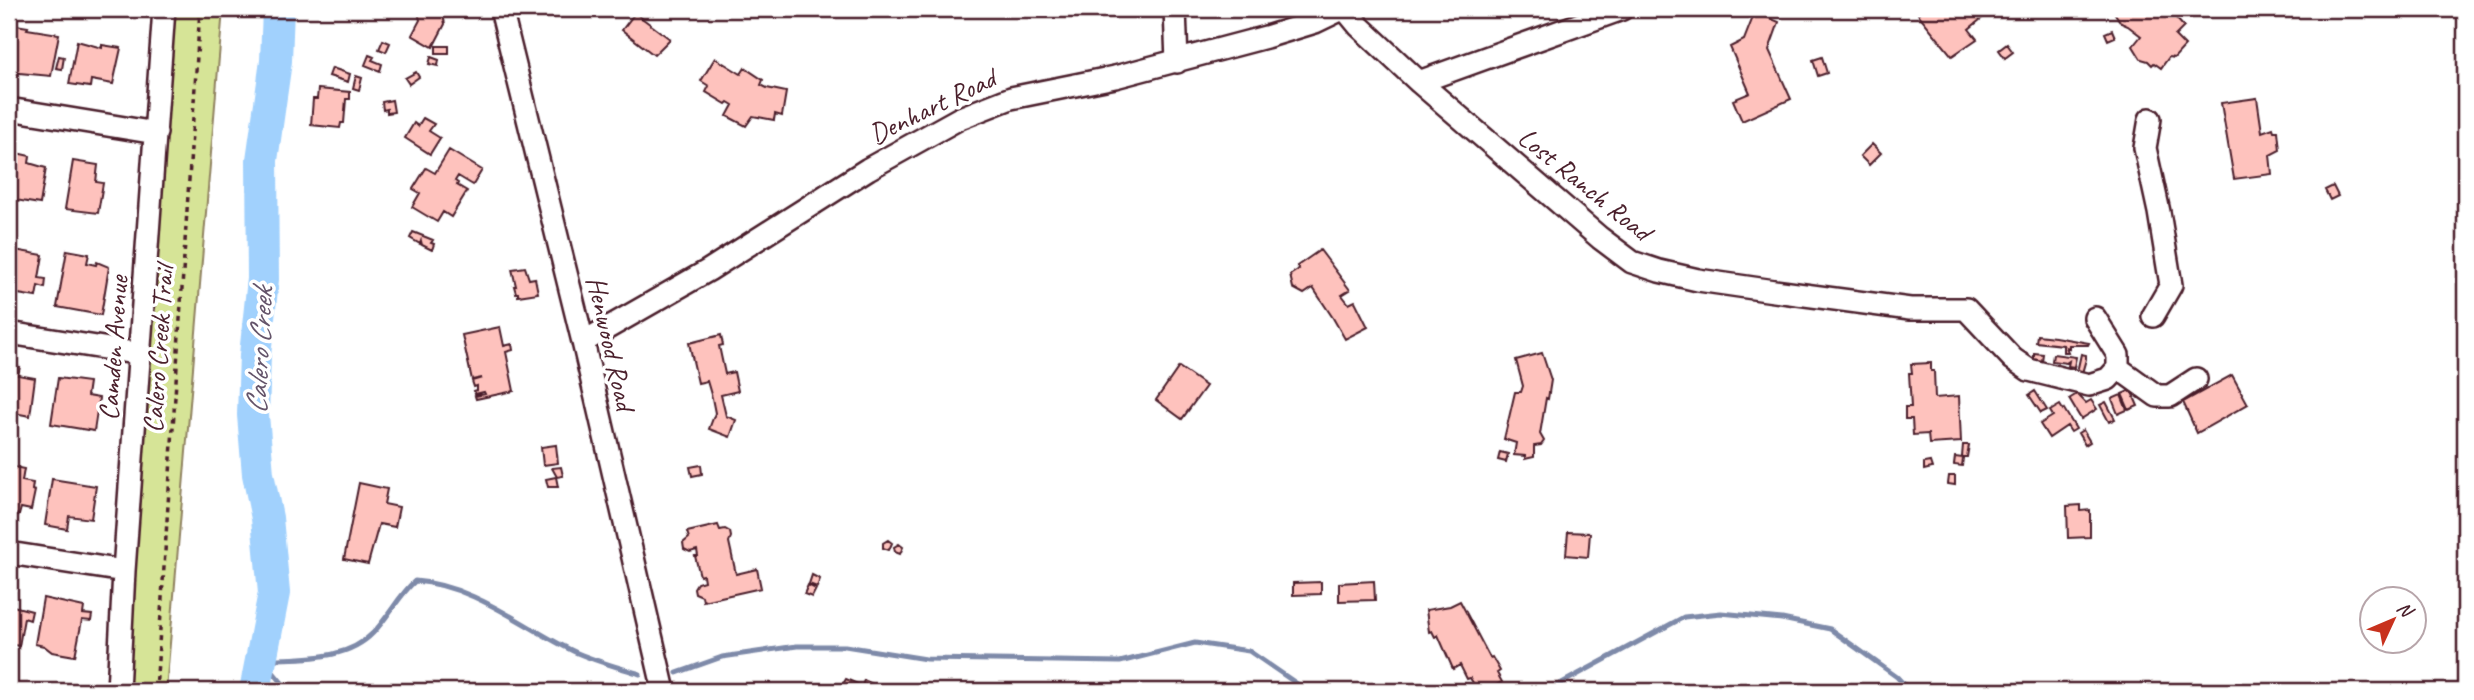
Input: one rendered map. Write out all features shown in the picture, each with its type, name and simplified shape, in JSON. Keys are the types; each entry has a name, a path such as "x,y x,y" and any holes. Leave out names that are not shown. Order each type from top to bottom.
{"street":[{"name":"Camden Avenue","path":"118,691 164,9"},
{"name":"Henwood Road","path":"501,9 583,342 664,691"},
{"path":"1175,9 1177,62"},
{"name":"Denhart Road","path":"583,342 709,270 868,169 960,118 1011,98 1177,62 1315,22 1344,9"},
{"name":"Lost Ranch Road","path":"1344,9 1419,82 1632,262 1698,280 1767,290 1910,309 1966,309 2013,359 2029,370 2089,385 2108,379 2118,368"},
{"path":"1419,82 1622,9"},
{"path":"9,109 156,133"},
{"path":"2150,119 2144,148 2159,212 2171,285 2153,316"},
{"path":"2095,318 2118,355 2118,368 2157,396 2170,396 2196,379"},
{"path":"9,333 141,354"},
{"path":"9,553 124,571"}],"path":[{"name":"Calero Creek Trail","path":"156,691 200,9"}],"green space":[{"path":"153,9 223,9 166,691 129,691"}],"building":[{"path":"417,9 442,9 445,24 433,47 412,35 420,20"},
{"path":"1921,9 1992,10 1969,29 1977,39 1952,56 1918,14"},
{"path":"2112,9 2168,9 2184,27 2175,36 2185,46 2174,58 2169,57 2161,68 2154,63 2152,65 2141,59 2133,46 2141,36 2121,23"},
{"path":"1755,12 1779,22 1769,50 1791,99 1742,121 1733,100 1750,93 1730,47 1744,40"},
{"path":"635,13 670,39 654,55 622,30"},
{"path":"16,25 59,34 51,76 9,72"},
{"path":"2112,30 2115,37 2108,40 2105,33"},
{"path":"383,40 390,43 386,52 379,49"},
{"path":"77,41 102,48 102,45 121,48 113,84 91,80 90,87 69,84"},
{"path":"2007,44 2013,52 2005,58 1999,50"},
{"path":"436,46 449,46 449,53 436,53"},
{"path":"369,55 374,57 372,60 382,64 380,71 365,65"},
{"path":"59,56 64,57 62,69 56,68"},
{"path":"431,57 439,60 438,66 429,64"},
{"path":"1822,57 1827,73 1818,76 1813,60"},
{"path":"715,58 741,74 745,68 763,80 761,85 767,88 786,92 782,116 775,114 774,120 753,116 746,126 727,116 733,105 728,102 726,104 706,92 709,86 701,81"},
{"path":"332,68 350,74 348,82 329,76"},
{"path":"416,72 419,77 409,84 405,78"},
{"path":"356,76 362,78 359,90 353,88"},
{"path":"318,89 350,92 350,99 346,99 344,123 341,123 340,128 311,125 313,99 317,99"},
{"path":"2257,98 2262,132 2273,128 2278,131 2280,150 2270,155 2272,174 2234,179 2221,103"},
{"path":"392,100 394,112 387,113 387,109 383,110 382,102"},
{"path":"423,118 434,124 429,131 440,138 430,154 405,138 414,123 418,126"},
{"path":"1872,144 1881,153 1869,165 1860,156"},
{"path":"449,150 482,170 473,185 458,176 455,181 457,185 467,191 451,217 443,212 437,222 412,207 420,193 413,189 426,168 435,173"},
{"path":"12,152 30,156 29,163 46,168 40,204 9,199"},
{"path":"73,161 98,165 96,182 103,183 98,213 65,209"},
{"path":"2333,186 2338,196 2330,200 2325,190"},
{"path":"413,232 433,240 432,250 422,245 421,241 420,244 410,238"},
{"path":"9,249 43,255 39,278 46,279 45,288 38,286 36,297 9,295"},
{"path":"67,250 89,254 87,263 96,265 97,262 109,267 101,315 57,307"},
{"path":"1320,250 1350,290 1342,295 1349,304 1355,301 1368,327 1345,339 1313,288 1304,294 1293,288 1290,275 1299,269 1297,266"},
{"path":"525,267 529,279 535,278 538,293 518,296 512,269"},
{"path":"500,327 504,346 512,344 513,350 506,352 514,391 476,399 475,396 485,394 475,394 477,386 474,387 472,381 482,378 472,380 462,335"},
{"path":"721,335 723,345 719,346 725,374 734,372 738,391 721,395 726,416 736,420 730,437 709,429 715,413 712,398 707,381 698,383 689,343"},
{"path":"2037,335 2089,343 2069,345 2069,348 2066,347 2068,352 2063,352 2063,345 2036,342"},
{"path":"1542,353 1551,380 1540,434 1544,441 1541,445 1534,446 1534,457 1525,459 1525,456 1514,455 1516,443 1504,439 1515,392 1521,392 1523,386 1516,360"},
{"path":"2034,353 2043,354 2042,361 2034,360"},
{"path":"2053,354 2076,357 2074,367 2068,366 2069,361 2052,361"},
{"path":"2081,354 2086,355 2082,373 2077,372"},
{"path":"1931,363 1935,398 1959,396 1961,442 1929,444 1928,434 1913,435 1912,419 1905,419 1905,407 1911,407 1911,364"},
{"path":"9,366 20,367 18,375 35,378 30,416 9,412"},
{"path":"1179,367 1206,386 1182,419 1156,400"},
{"path":"2232,375 2248,404 2197,433 2183,402"},
{"path":"58,378 89,382 87,396 99,398 94,431 51,424"},
{"path":"2131,390 2138,406 2129,410 2122,394"},
{"path":"2035,391 2047,410 2041,413 2029,395"},
{"path":"2077,394 2086,403 2091,400 2097,409 2081,419 2069,399"},
{"path":"2121,395 2127,410 2118,414 2112,399"},
{"path":"2106,402 2115,419 2109,422 2100,405"},
{"path":"2060,405 2076,429 2071,432 2067,426 2049,438 2040,424 2053,416 2050,411"},
{"path":"2083,430 2090,442 2085,445 2078,433"},
{"path":"556,445 558,463 543,465 541,447"},
{"path":"1963,445 1969,445 1967,457 1962,457"},
{"path":"1500,452 1508,454 1506,462 1498,460"},
{"path":"1955,457 1963,458 1962,466 1954,465"},
{"path":"1930,462 1932,468 1924,470 1924,463"},
{"path":"701,465 702,474 692,476 690,467"},
{"path":"9,466 24,469 22,481 33,483 32,490 35,491 31,510 21,508 19,515 9,513"},
{"path":"561,467 563,476 557,477 552,468"},
{"path":"1949,476 1955,476 1955,485 1948,484"},
{"path":"556,477 558,487 548,487 546,479"},
{"path":"52,479 96,486 91,519 69,516 67,529 45,525"},
{"path":"359,483 387,489 384,504 399,507 395,527 379,524 368,564 344,559"},
{"path":"2081,505 2081,511 2090,510 2090,537 2068,538 2067,506"},
{"path":"718,525 720,530 730,532 729,542 736,574 757,569 761,588 703,601 694,588 697,583 704,581 695,556 698,556 697,550 690,552 684,549 683,543 689,538 687,532"},
{"path":"1568,532 1590,533 1588,557 1566,555"},
{"path":"888,540 892,543 889,550 883,548 883,543"},
{"path":"899,544 903,547 900,554 895,552 894,547"},
{"path":"812,575 820,579 817,587 809,584"},
{"path":"1374,581 1375,600 1339,601 1339,583"},
{"path":"1321,582 1321,594 1293,595 1293,583"},
{"path":"808,585 816,589 812,597 804,594"},
{"path":"9,591 15,592 13,606 32,611 30,620 24,618 19,646 9,644"},
{"path":"43,598 84,607 83,614 92,615 91,621 82,620 75,656 52,652 35,644"},
{"path":"1460,601 1490,658 1492,657 1500,671 1497,673 1502,682 1485,691 1478,691 1470,678 1467,679 1460,665 1453,669 1438,635 1435,637 1432,631 1429,632 1426,610 1450,606"},
{"path":"846,679 862,686 864,680 882,688 881,691 839,691"},
{"path":"771,686 772,691 722,691 722,689"}],"waterway":[{"name":"Calero Creek","path":"255,691 274,593 253,415 255,355 263,279 262,160 276,61 278,9"},
{"path":"263,660 307,658 349,649 373,633 415,581 436,584 477,598 573,651 640,674"},
{"path":"1547,691 1684,617 1721,613 1782,619 1830,629 1897,677 1910,691"},
{"path":"677,673 722,657 797,646 845,646 926,659 1120,662 1195,643 1249,651 1306,690 1316,691"},
{"path":"263,660 289,691"},
{"path":"1316,691 1401,687 1411,691"}]}
